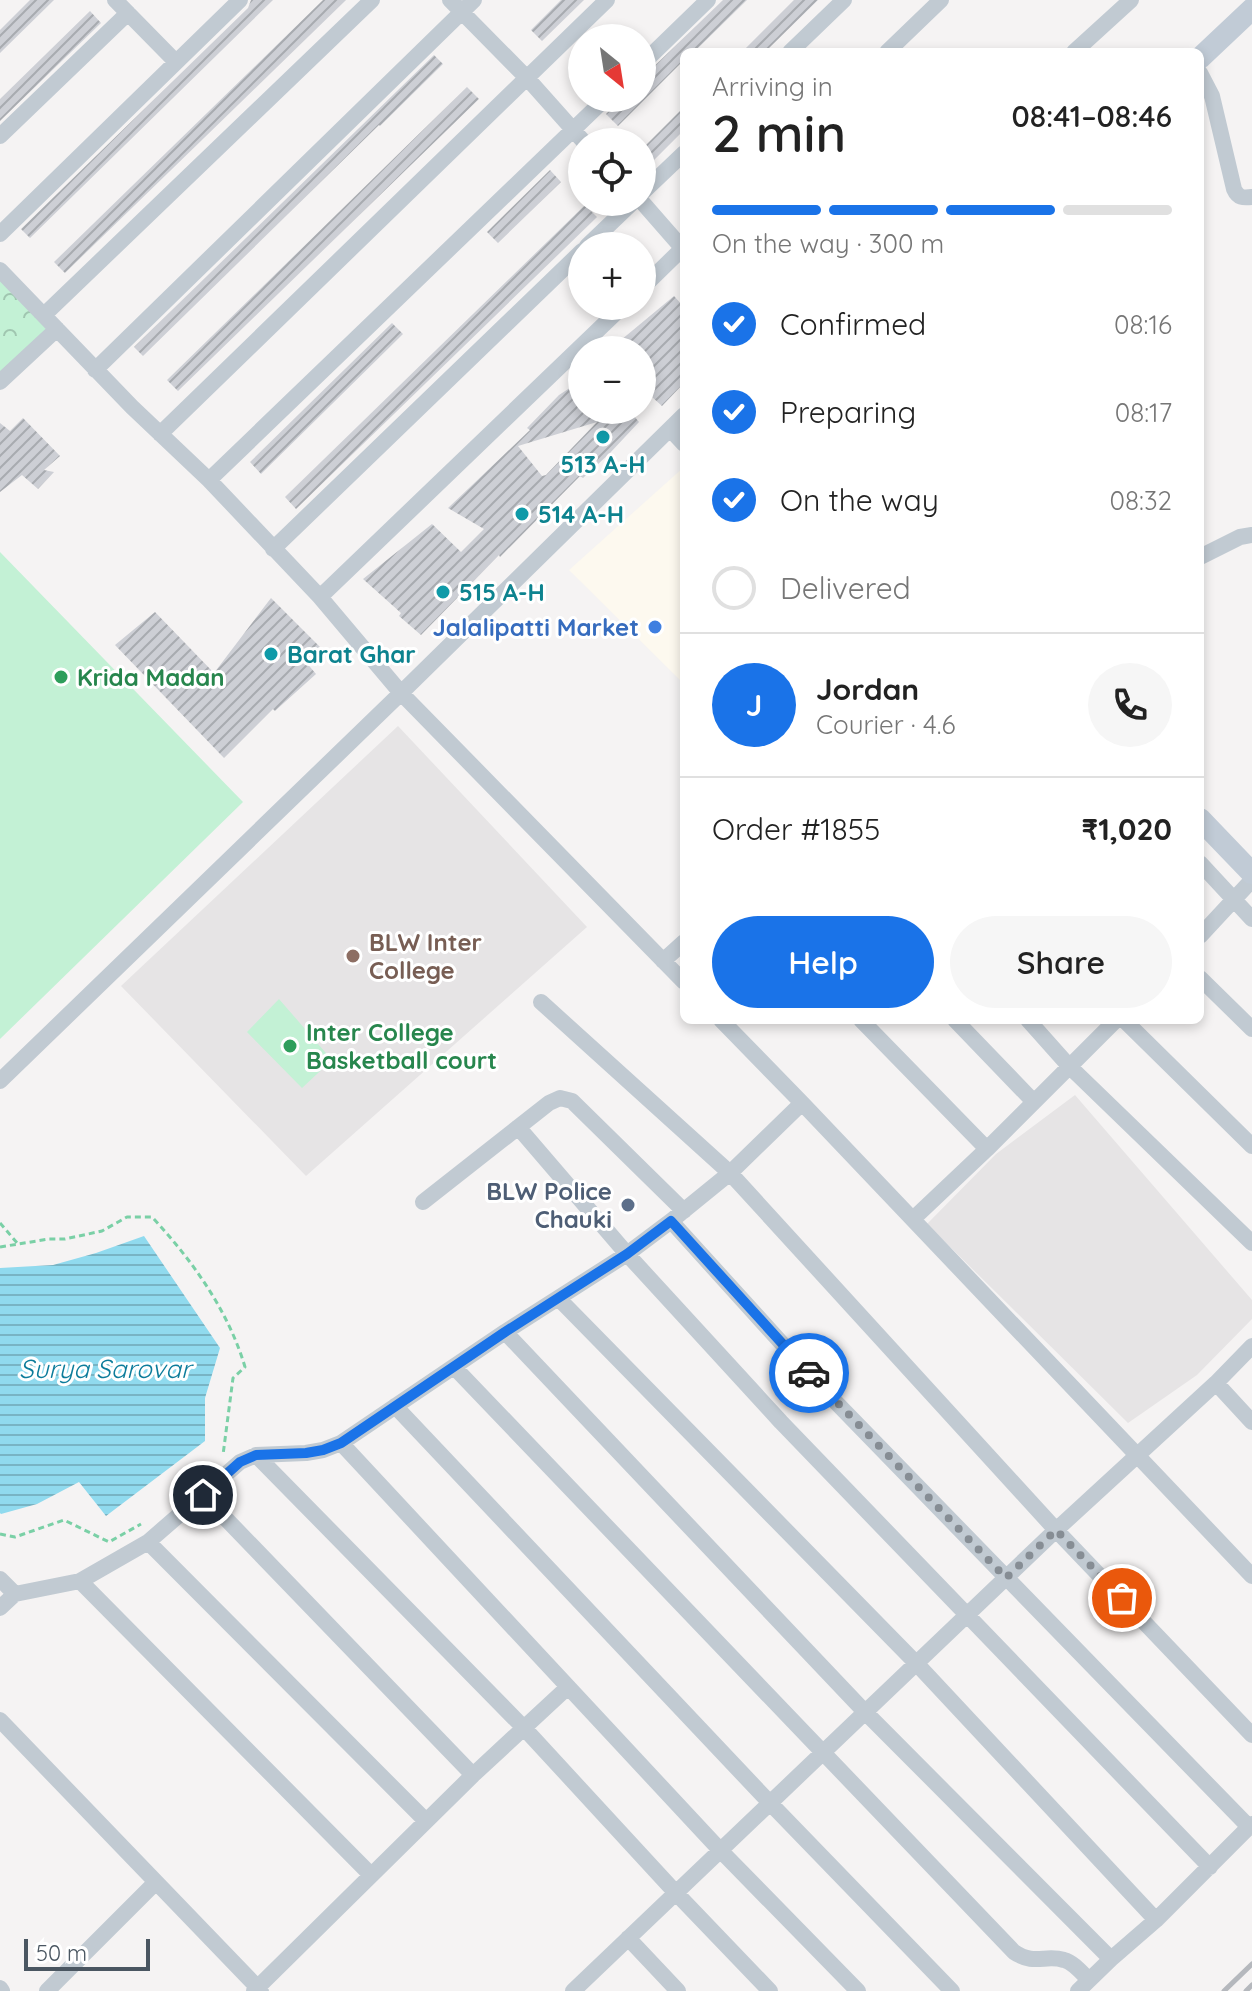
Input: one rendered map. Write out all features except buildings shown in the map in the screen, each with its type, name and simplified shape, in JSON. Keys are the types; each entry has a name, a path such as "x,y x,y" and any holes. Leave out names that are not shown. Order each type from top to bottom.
{"street":[{"path":"115,0 176,62"},
{"path":"0,234 240,0"},
{"path":"44,315 372,0"},
{"path":"160,434 607,0"},
{"path":"656,50 708,0"},
{"path":"794,48 844,0"},
{"path":"891,48 941,0"},
{"path":"1078,48 1131,0"},
{"path":"95,370 462,4 571,128"},
{"path":"1204,54 1252,9"},
{"path":"0,136 128,13"},
{"path":"1204,81 1212,96 1234,189 1242,198 1252,197"},
{"path":"209,480 568,145"},
{"path":"656,180 680,157"},
{"path":"602,232 618,216"},
{"path":"655,216 680,244"},
{"path":"656,275 680,252"},
{"path":"273,549 568,265"},
{"path":"0,270 95,370 209,480 320,597 401,693 680,978"},
{"path":"320,597 608,320"},
{"path":"0,382 57,329"},
{"path":"0,1081 680,419"},
{"path":"670,429 680,440"},
{"path":"1204,555 1240,537 1252,535"},
{"path":"1204,823 1252,873"},
{"path":"1204,867 1252,919"},
{"path":"1204,932 1252,880"},
{"path":"663,961 680,946"},
{"path":"1204,982 1252,1029"},
{"path":"541,1002 730,1173 1056,1530 1252,1735"},
{"path":"725,1024 1252,1576"},
{"path":"865,1024 987,1149"},
{"path":"959,1024 1034,1102"},
{"path":"1032,1024 1069,1066 1252,1243"},
{"path":"913,1219 1112,1024"},
{"path":"1128,1024 1252,1146"},
{"path":"423,1202 549,1103 560,1098 572,1101 678,1216 824,1390 1250,1826 1156,1920 1084,1985 1066,1960 1023,1958 822,1753 454,1367"},
{"path":"0,1608 15,1594 80,1581 148,1542 240,1462 256,1455 306,1453 341,1443 627,1254 730,1173 802,1103"},
{"path":"518,1127 627,1254 781,1422 1210,1867"},
{"path":"559,1299 916,1663 1156,1920"},
{"path":"505,1332 865,1712 1111,1959"},
{"path":"583,1988 628,1938 1252,1346"},
{"path":"1216,1383 1252,1422"},
{"path":"395,1406 952,1991"},
{"path":"341,1443 720,1850 858,1991"},
{"path":"256,1455 524,1728 770,1991"},
{"path":"203,1495 473,1775"},
{"path":"148,1542 426,1821"},
{"path":"0,1579 15,1594"},
{"path":"80,1581 371,1875"},
{"path":"0,1720 257,1990 473,1775 568,1687"},
{"path":"47,1991 156,1882"},
{"path":"628,1938 678,1991"}],"path":[{"path":"0,1247 102,1231 127,1217 152,1217 215,1298 245,1367 233,1378 222,1457"},
{"path":"0,1223 18,1244"},
{"path":"0,1534 15,1537 64,1520 109,1542 149,1520"}],"shaded area":[{"name":"Jalalipatti Market","path":"680,471 680,680 569,570"},
{"name":"BLW Inter College","path":"398,726 587,927 306,1176 121,986"},
{"path":"1075,1095 1252,1300 1252,1319 1197,1375 1128,1423 927,1224 996,1154"}],"green space":[{"path":"0,270 57,329 0,380"},
{"name":"Krida Madan","path":"0,552 243,802 0,1039"},
{"name":"Inter College Basketball court","path":"279,999 332,1060 302,1088 247,1032"}],"water":[{"name":"Surya Sarovar","path":"144,1236 220,1348 205,1398 205,1441 106,1516 79,1482 37,1504 1,1514 0,1268 53,1265"}],"railway":[{"path":"1224,1991 1252,1964"},
{"path":"1246,1991 1252,1985"}],"way so far":[{"path":"809,1373 1006,1578 1056,1530 1122,1598"}],"place":[{"name":"513 A-H","path":"603,437"},
{"name":"514 A-H","path":"522,514"},
{"name":"515 A-H","path":"443,592"},
{"name":"Jalalipatti Market","path":"655,627"},
{"name":"Barat Ghar","path":"271,654"},
{"name":"Krida Madan","path":"61,677"},
{"name":"BLW Inter College","path":"353,956"},
{"name":"Inter College Basketball court","path":"290,1046"},
{"name":"BLW Police Chauki","path":"628,1205"}],"route":[{"path":"203,1495 240,1462 256,1455 306,1453 341,1443 627,1254 671,1221 809,1373"}]}
